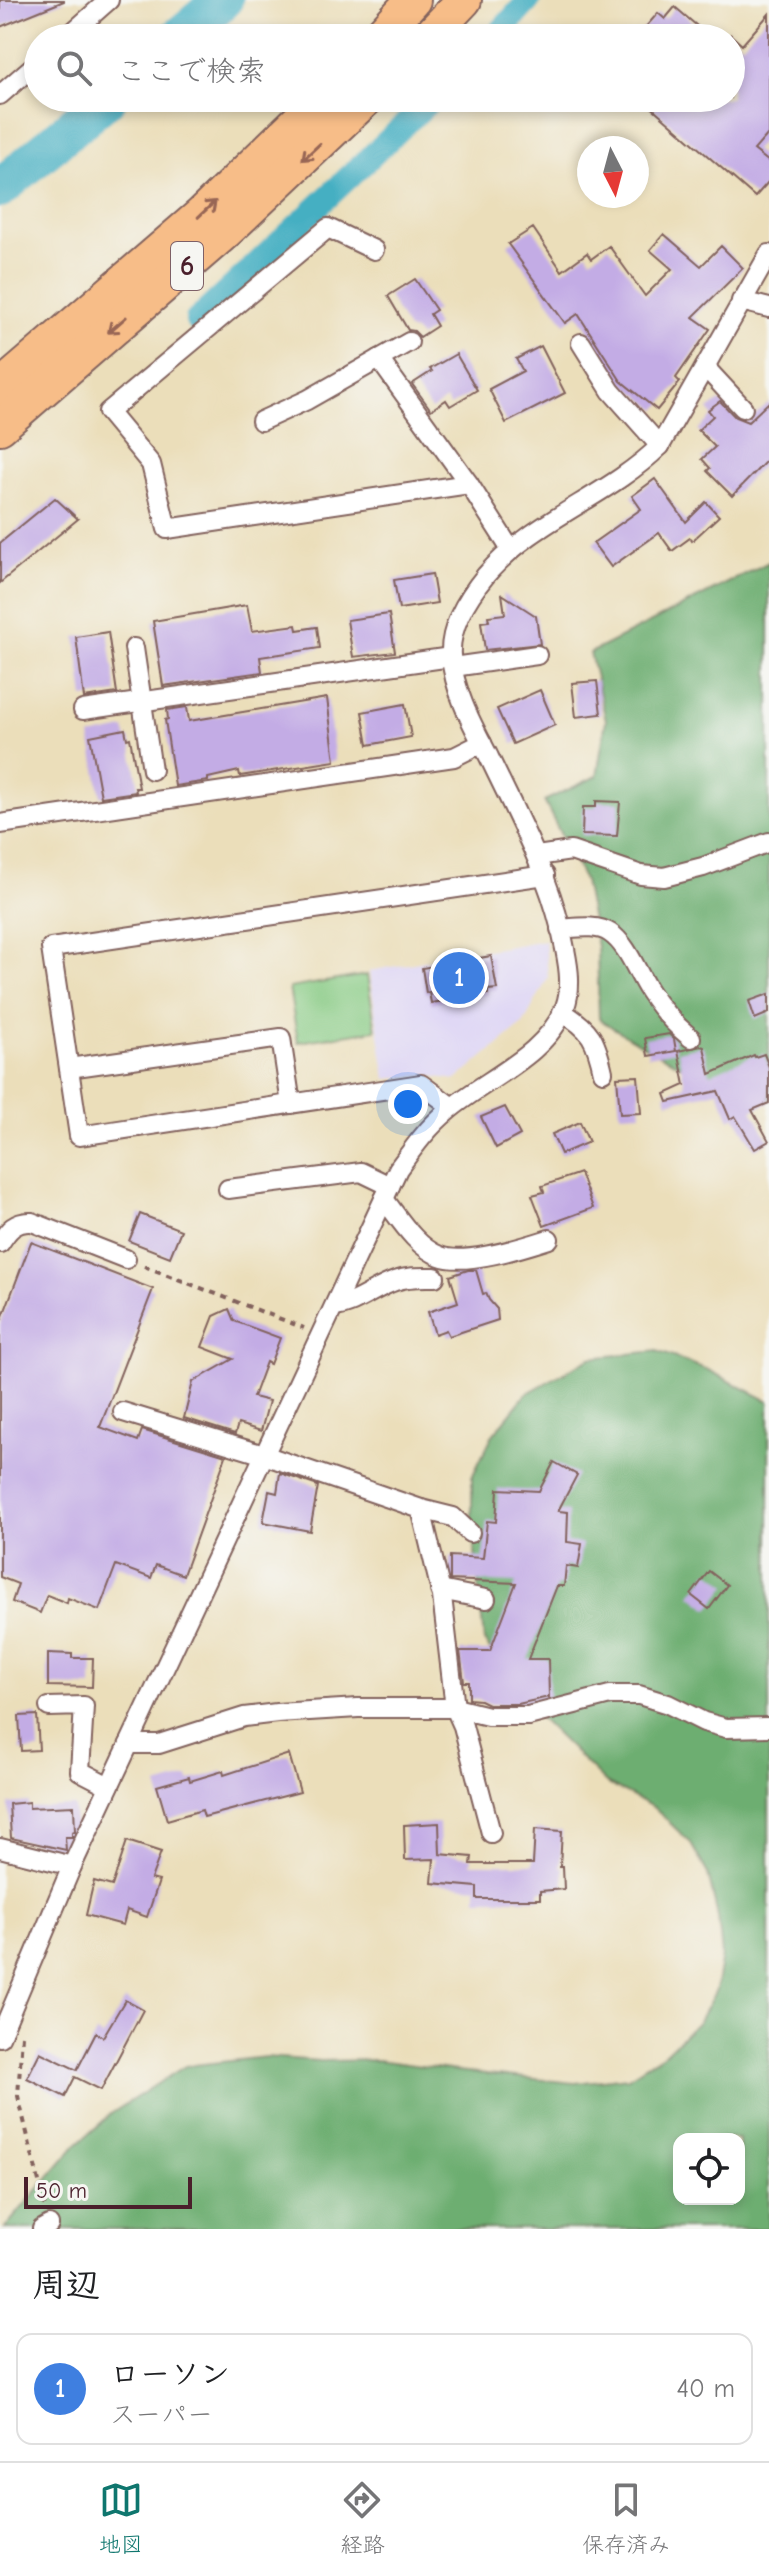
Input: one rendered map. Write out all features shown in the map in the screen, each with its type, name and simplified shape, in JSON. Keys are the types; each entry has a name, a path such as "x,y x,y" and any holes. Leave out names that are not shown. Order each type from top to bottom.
{"highway":[{"path":"391,24 413,0"},
{"path":"441,24 464,0"},
{"name":"6","path":"0,388 201,215 308,112"},
{"name":"6","path":"0,427 224,233 352,112"}],"street":[{"path":"82,24 109,0"},
{"path":"0,95 24,74"},
{"path":"374,250 328,228 108,412 151,464 167,529 469,484"},
{"path":"0,2037 72,1866 398,1169 428,1127 528,1054 555,1026 562,1012 568,973 545,875 464,706 452,662 452,636 461,611 486,575 511,550 570,508 618,482 660,446 769,254"},
{"path":"741,301 769,308"},
{"path":"261,421 307,400 409,342"},
{"path":"581,343 611,391 660,446"},
{"path":"379,359 469,484 511,550"},
{"path":"705,367 743,408"},
{"path":"134,648 152,770"},
{"path":"83,710 452,662 537,655"},
{"path":"0,824 454,757 482,743"},
{"path":"537,856 571,851 641,875 664,877 767,848"},
{"path":"452,1107 421,1084 79,1136 51,948 545,875"},
{"path":"560,929 589,927 609,932 619,940 650,992 691,1038"},
{"path":"562,1012 589,1032 603,1072"},
{"path":"69,1068 281,1038 291,1104"},
{"path":"228,1189 361,1172 387,1192 422,1244 441,1257 471,1258 511,1252 549,1239"},
{"path":"0,1243 11,1228 32,1222 126,1259"},
{"path":"334,1307 345,1306 395,1281 435,1277"},
{"path":"123,1412 453,1517 470,1533"},
{"path":"421,1509 440,1590 455,1708 463,1726 491,1833"},
{"path":"440,1590 486,1599"},
{"path":"129,1744 159,1744 244,1717 277,1713 358,1708 455,1708 488,1716 528,1716 610,1695 639,1695 726,1728 769,1727"},
{"path":"49,1707 84,1706 80,1771 109,1786"},
{"path":"0,1848 72,1866"}],"path":[{"path":"126,1259 321,1334"},
{"path":"11,2012 22,2029 18,2096 46,2227"}],"shaded area":[{"path":"545,940 548,978 523,1024 456,1080 426,1075 386,1079 369,971"}],"green space":[{"path":"769,562 769,1099 681,1065 599,1019 597,947 584,881 544,801 597,776 606,720 590,653"},
{"path":"367,975 376,1030 298,1042 289,988"},
{"path":"657,1351 708,1370 769,1401 769,2229 4,2229 76,2145 112,2113 185,2066 266,2057 320,2061 378,2060 575,2083 628,2077 664,2054 699,2021 716,1990 722,1955 718,1917 708,1874 690,1842 653,1807 606,1783 525,1704 484,1641 472,1521 472,1477 492,1436 526,1394 590,1358"}],"building":[{"path":"0,0 64,0 64,1 0,27"},
{"path":"675,7 695,24 648,24 658,13 665,19"},
{"path":"769,14 769,133 754,150 769,162 769,181 755,197 657,112 745,112 745,42"},
{"path":"533,228 562,271 587,253 591,259 609,246 645,296 672,269 650,250 664,234 701,266 721,246 743,268 693,317 710,329 676,378 680,382 657,410 621,381 578,314 565,323 508,244"},
{"path":"415,279 436,310 430,314 437,326 420,337 408,330 388,296"},
{"path":"541,346 565,393 506,423 489,389 523,371 516,359"},
{"path":"456,354 477,390 450,406 446,400 431,410 412,384"},
{"path":"720,401 735,417 748,422 769,402 769,458 732,496 707,471 710,468 702,459 715,447 698,430 713,416 708,410"},
{"path":"655,479 686,522 706,502 719,516 692,541 690,538 672,551 659,533 611,567 593,543 641,509 632,496"},
{"path":"55,498 78,519 0,583 0,543"},
{"path":"432,574 437,603 399,609 394,580"},
{"path":"502,594 536,616 540,644 485,650 481,622 489,621 488,616 505,614"},
{"path":"247,605 252,631 296,625 297,630 317,627 320,648 260,657 262,672 163,686 153,621"},
{"path":"389,614 395,652 353,657 347,620"},
{"path":"108,632 117,693 84,698 76,637"},
{"path":"597,681 601,714 576,717 572,683"},
{"path":"540,690 555,725 513,744 497,709"},
{"path":"327,698 335,761 240,776 239,771 208,778 208,781 175,786 165,720 168,719 167,710 187,707 189,721"},
{"path":"405,704 411,737 368,745 362,712"},
{"path":"125,729 127,739 130,738 139,788 135,788 136,792 101,797 90,736"},
{"path":"596,801 620,802 617,836 582,835 583,807 596,807"},
{"path":"491,956 497,989 488,990 488,994 431,1003 422,968"},
{"path":"769,994 769,1013 755,1019 749,1001"},
{"path":"669,1034 674,1039 676,1051 648,1056 645,1038"},
{"path":"704,1047 710,1074 754,1055 764,1054 769,1067 769,1103 752,1110 769,1141 755,1149 735,1116 730,1119 718,1091 668,1102 665,1094 685,1085 678,1051"},
{"path":"638,1076 641,1113 620,1114 617,1077"},
{"path":"505,1107 520,1135 496,1148 481,1117"},
{"path":"580,1122 589,1142 561,1154 552,1134"},
{"path":"580,1173 593,1208 544,1226 532,1195 544,1192 542,1186"},
{"path":"140,1214 181,1230 170,1257 129,1241"},
{"path":"31,1242 153,1289 100,1427 138,1441 142,1430 226,1456 183,1575 156,1565 151,1578 116,1565 99,1610 68,1598 67,1603 47,1595 40,1613 12,1602 18,1584 0,1577 0,1324"},
{"path":"476,1270 483,1294 486,1293 497,1309 498,1320 449,1336 446,1330 435,1334 428,1312 458,1302 450,1276"},
{"path":"229,1309 234,1321 280,1338 270,1364 266,1362 253,1397 269,1401 261,1431 238,1424 235,1434 184,1418 193,1382 233,1359 202,1347 214,1316"},
{"path":"554,1462 577,1475 558,1511 568,1512 567,1542 582,1544 578,1568 566,1566 564,1586 557,1586 528,1659 548,1659 549,1697 518,1704 488,1704 469,1699 469,1682 464,1682 460,1651 490,1651 516,1583 450,1580 450,1556 483,1558 487,1521 496,1522 498,1489 539,1491"},
{"path":"280,1473 318,1486 310,1531 263,1522 269,1491 277,1493"},
{"path":"709,1571 727,1585 709,1609 691,1595"},
{"path":"48,1653 93,1658 92,1687 48,1686"},
{"path":"37,1715 39,1750 21,1751 19,1716"},
{"path":"289,1754 300,1792 204,1817 202,1810 167,1820 157,1786 189,1777 190,1781 223,1771 224,1775"},
{"path":"29,1802 29,1808 74,1806 75,1831 72,1837 65,1837 66,1850 11,1838 9,1804"},
{"path":"439,1823 440,1854 472,1857 471,1864 533,1864 535,1829 562,1831 560,1867 563,1867 564,1889 540,1891 540,1899 477,1899 477,1887 432,1883 434,1859 405,1860 404,1825"},
{"path":"127,1841 161,1852 151,1879 159,1881 147,1917 127,1910 123,1925 86,1915 94,1881 112,1886"},
{"path":"125,2000 143,2010 101,2090 75,2077 65,2097 27,2078 40,2052 77,2070 96,2033 103,2037"}],"waterway":[{"path":"195,24 223,0"},
{"path":"508,24 529,0"},
{"path":"0,188 90,112"},
{"path":"197,320 418,112"}],"place":[{"name":"ローソン","path":"459,978"}]}
